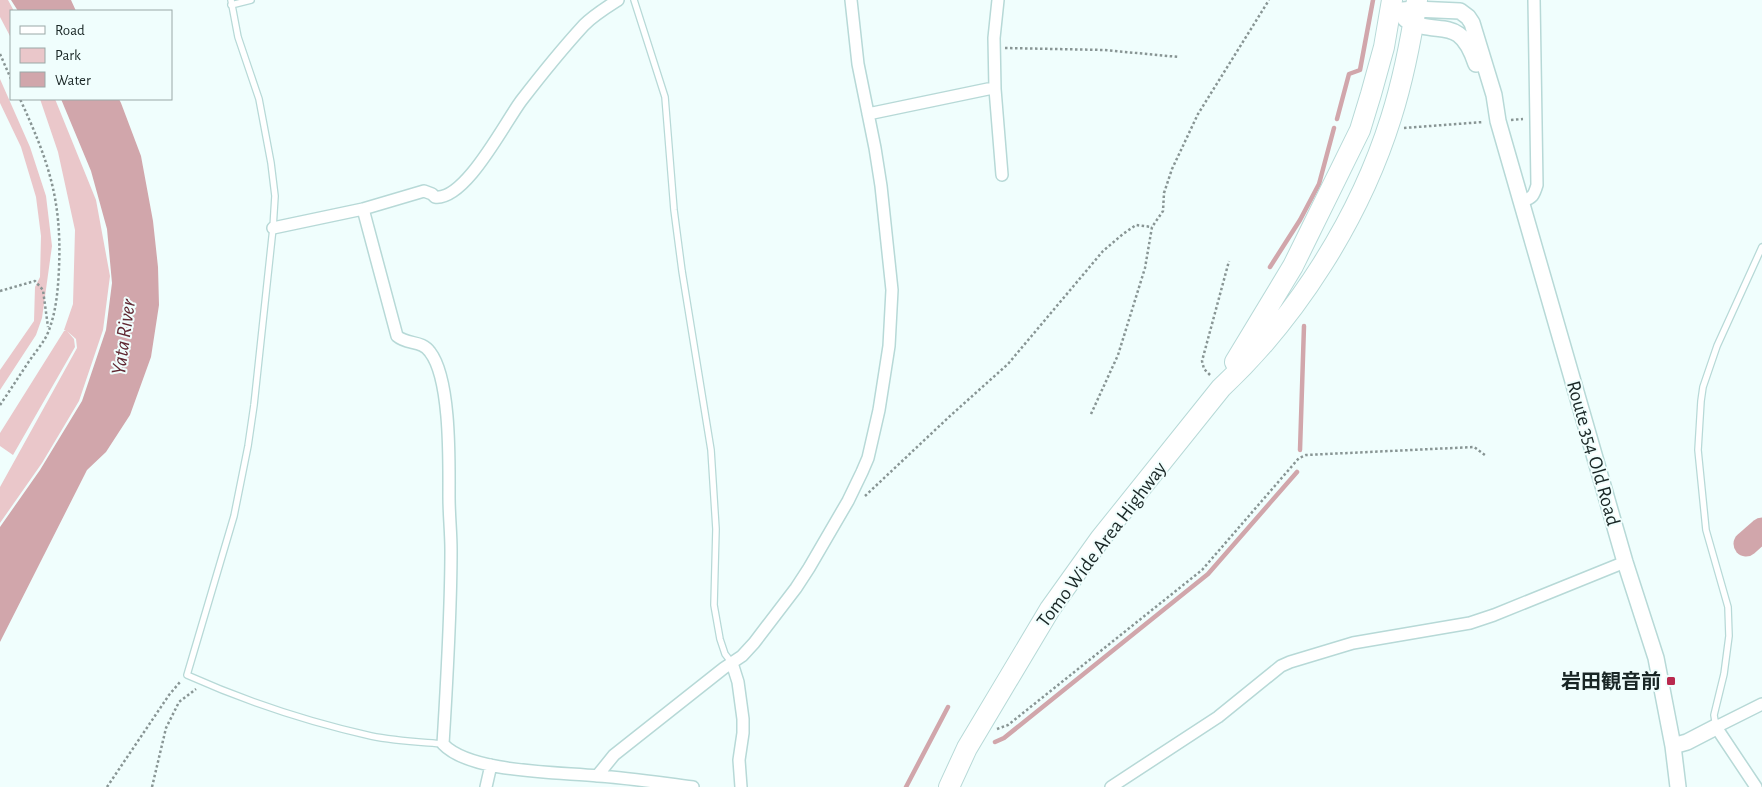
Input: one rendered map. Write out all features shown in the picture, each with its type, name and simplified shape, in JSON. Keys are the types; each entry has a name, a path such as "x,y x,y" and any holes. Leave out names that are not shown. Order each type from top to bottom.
{"highway":[{"name":"Tomo Wide Area Highway","path":"1221,388 1293,266 1360,130 1378,71 1391,5"},
{"name":"Tomo Wide Area Highway","path":"949,787 967,748 1050,608 1100,538 1221,388 1243,368 1278,328 1319,269 1366,183 1387,130 1398,92 1415,11"}],"street":[{"path":"273,228 363,210 424,191 432,194 434,197 441,198 458,188 468,178 521,102 569,42 587,22 618,0"},
{"path":"597,776 614,755 742,656 754,643 796,588 848,501 868,458 887,366 892,290 881,186 858,64 851,0"},
{"path":"998,0 994,48 995,89 1002,175"},
{"path":"1465,0 1472,22"},
{"path":"1522,201 1534,196 1537,185 1534,0"},
{"name":"Route 354 Old Road","path":"1391,5 1415,11 1457,32 1465,41 1472,54 1486,96 1498,121"},
{"name":"Route 354 Old Road","path":"1415,11 1460,11 1472,22 1494,94 1498,121 1626,562 1656,658 1673,746 1678,787"},
{"path":"868,114 995,89"},
{"path":"363,210 397,336 406,342 424,346 430,351 438,367 442,386 449,452 451,550 444,744 459,755 491,765 556,774 597,776 693,787"},
{"path":"1111,787 1218,717 1281,666 1290,662 1353,642 1470,623 1494,616 1626,562"},
{"path":"732,663 738,682 743,719 739,760 741,787"},
{"path":"1673,746 1687,742 1762,704"},
{"path":"1716,727 1756,787"},
{"path":"486,787 491,765"}],"lane":[{"path":"250,0 231,3 238,37 258,100 268,144 275,196 273,228 248,446 229,534 186,675 294,715 372,736 444,744"},
{"path":"634,0 665,97 674,210 711,450 716,528 714,605 720,639 725,654 732,663"},
{"path":"1716,727 1714,715 1724,674 1729,636 1728,607 1706,530 1698,450 1701,400 1703,387 1718,346 1762,247"}],"path":[{"path":"1091,414 1118,355 1145,268 1152,227 1163,211 1164,193 1172,169 1198,114 1269,0"},
{"path":"994,48 1104,50 1178,57"},
{"path":"0,54 10,77"},
{"path":"0,405 46,336 54,314 58,281 60,244 58,212 46,159 20,100"},
{"path":"1387,130 1536,118"},
{"path":"848,501 861,500 1008,364 1103,251 1122,234 1136,225 1152,227"},
{"path":"1221,388 1204,369 1202,361 1229,261"},
{"path":"0,291 35,281 43,290 48,330"},
{"path":"978,730 991,731 1008,725 1202,570 1299,458 1306,455 1474,448 1486,456"},
{"path":"107,787 169,695 186,675"},
{"path":"152,787 166,728 179,702 203,682"}],"green space":[{"path":"0,0 8,0 13,10 10,10 10,36 0,17"},
{"path":"0,79 30,147 46,196 52,246 42,318 36,335 0,390 0,370 34,321 35,287 40,277 41,236 36,197 21,147 0,103"},
{"path":"40,100 55,100 96,200 110,276 103,330 79,401 42,463 0,523 0,487 77,348 76,339 67,331 74,339 75,347 13,455 0,446 0,433 64,331 66,331 64,330 73,304 75,230 58,152"}],"water":[{"path":"11,0 71,0 76,10 17,10"},
{"name":"Yata River","path":"61,100 120,100 141,156 153,221 158,267 159,305 151,357 130,415 106,452 87,470 0,642 0,527 40,470 82,401 106,330 112,283 107,229 91,171"}],"waterway":[{"path":"1337,119 1349,74 1360,70 1373,0"},
{"path":"1270,267 1300,220 1319,184 1334,128"},
{"path":"1300,450 1304,326"},
{"path":"995,742 1004,738 1208,574 1297,472"},
{"path":"1746,544 1762,530"},
{"path":"906,787 948,707"}],"place":[{"name":"岩田観音前","path":"1671,681"}]}
